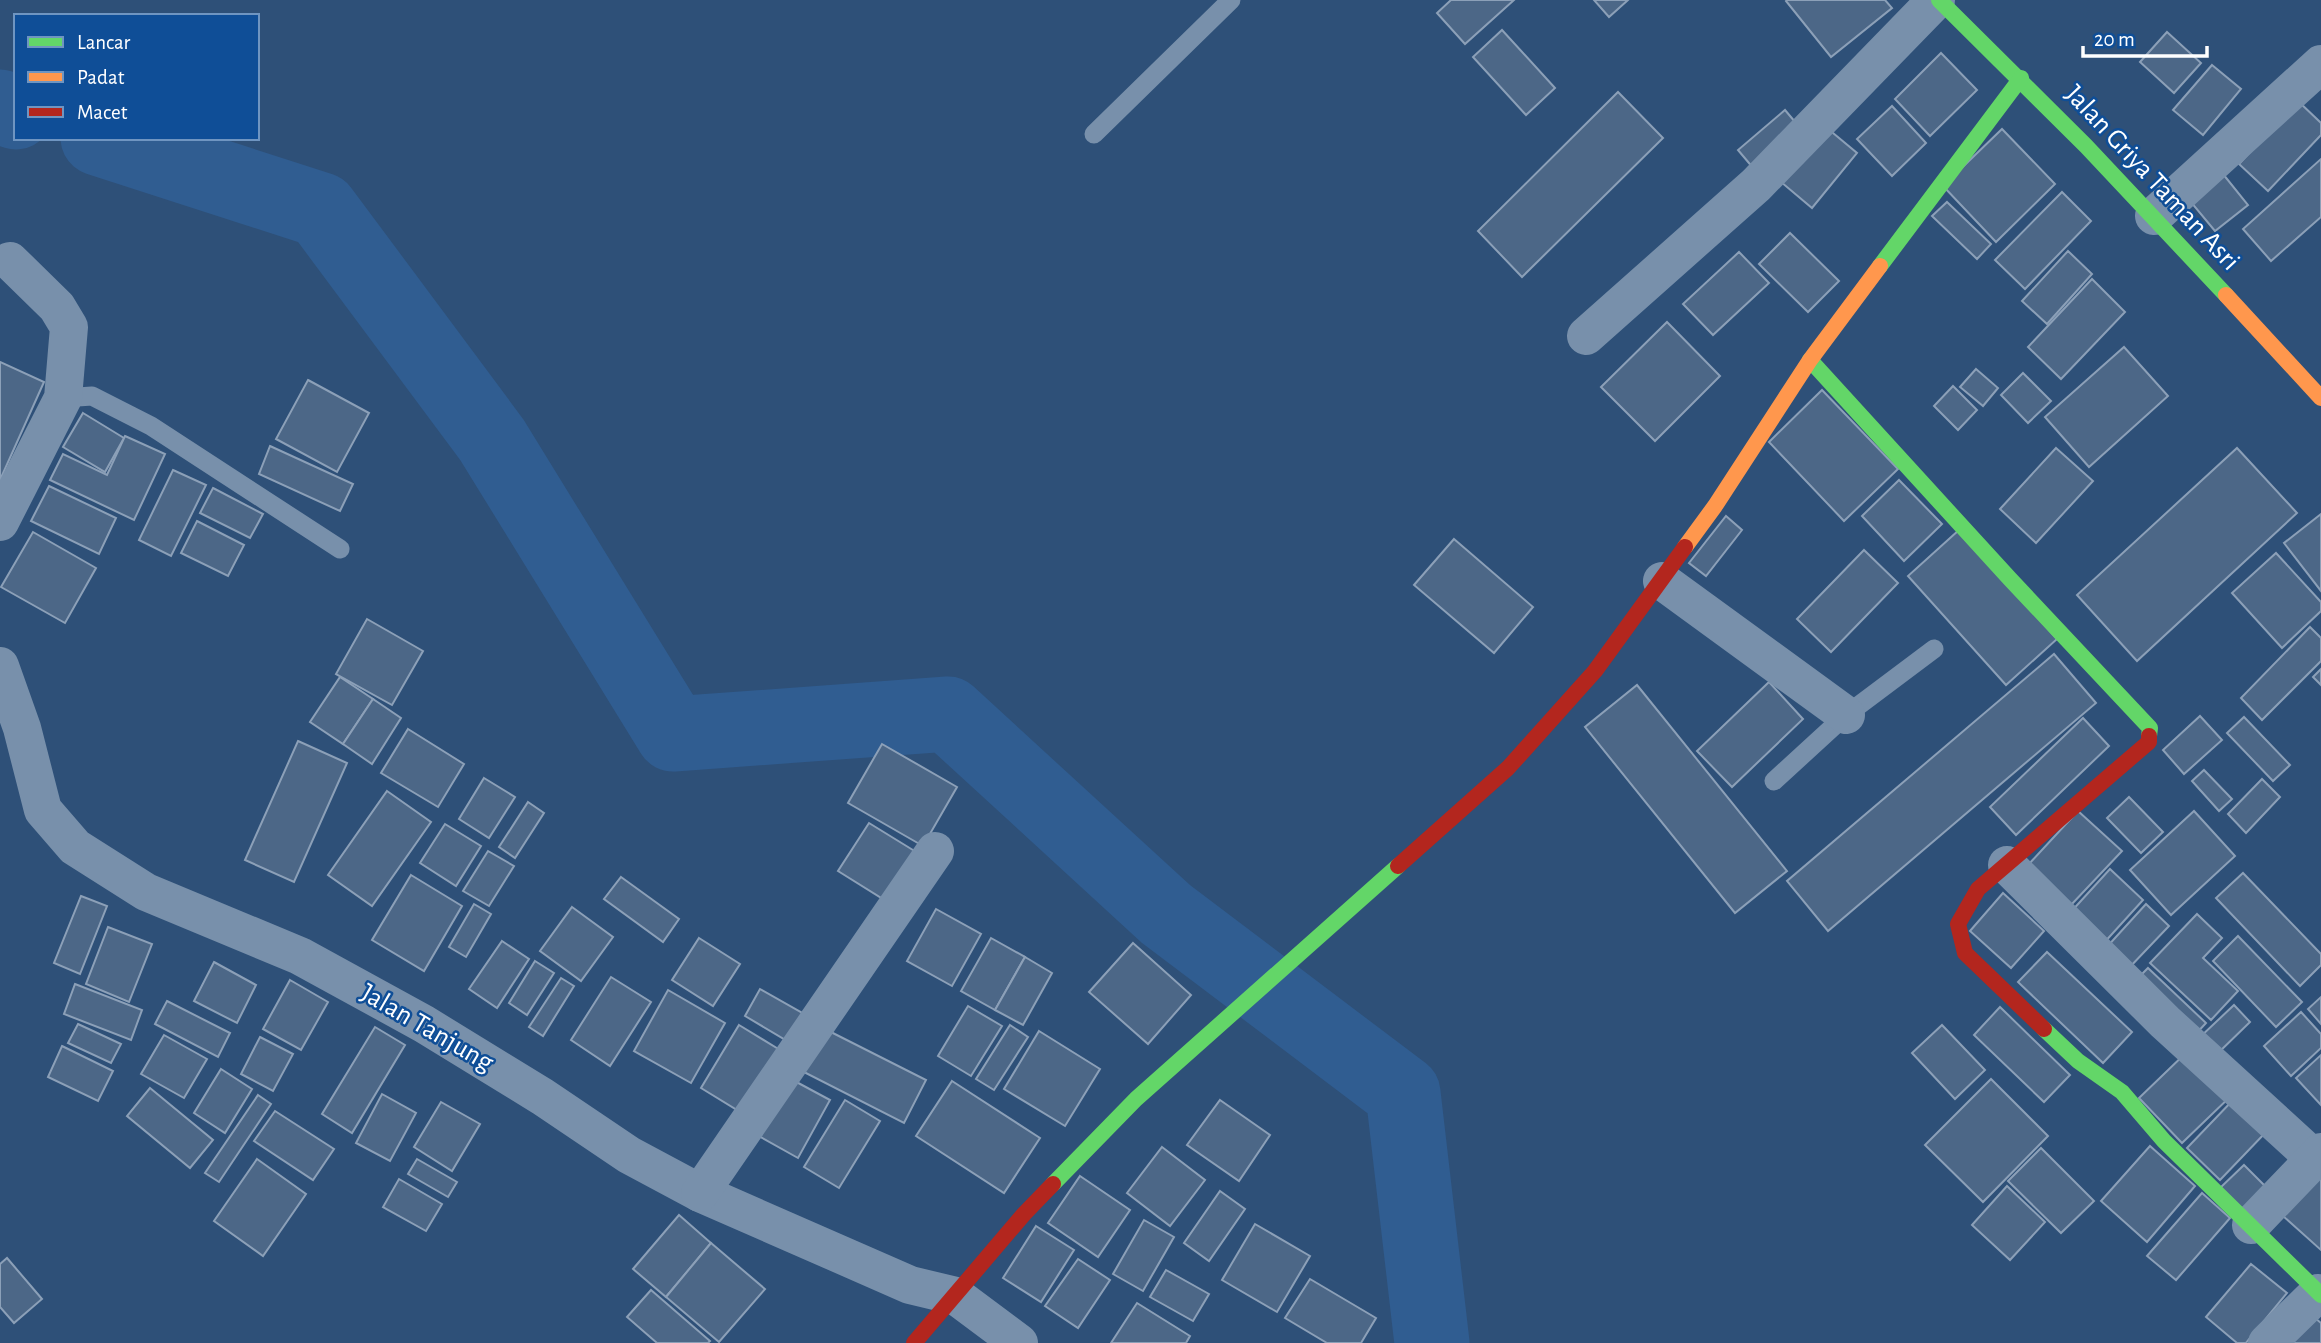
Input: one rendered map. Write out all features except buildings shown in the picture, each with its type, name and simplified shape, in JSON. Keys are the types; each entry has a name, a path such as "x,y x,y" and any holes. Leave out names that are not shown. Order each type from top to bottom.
{"street":[{"name":"Jalan Griya Taman Asri","path":"1937,0 2021,78 2154,216 2321,398"},
{"path":"1586,336 1756,185 1937,0"},
{"path":"2154,216 2321,64"},
{"path":"914,1343 1024,1214 1136,1099 1508,768 1595,671 1662,581 1811,360 2021,78"},
{"path":"0,522 63,398 69,327 57,307 10,261"},
{"path":"1811,360 2150,728 2149,742 1978,889 1958,924 1965,953 2078,1061 2122,1091 2164,1141 2320,1294 2267,1343"},
{"path":"1662,581 1846,715"},
{"name":"Jalan Tanjung","path":"0,666 22,728 43,810 75,847 146,892 300,956 424,1024 543,1097 629,1155 701,1193 910,1285 956,1296"},
{"path":"701,1193 935,851"},
{"path":"2007,864 2165,1022 2318,1156 2251,1225"},
{"path":"956,1296 1019,1343"}],"lane":[{"path":"1094,134 1231,0"},
{"path":"63,398 92,396 151,426 340,549"},
{"path":"1774,780 1846,715 1934,649"}],"waterway":[{"path":"0,107 14,111"},
{"path":"104,140 321,210 492,440 673,734 948,714 1166,914 1403,1093 1432,1343"}],"traffic: fast":[{"path":"1939,0 2086,146 2226,295"},
{"path":"1880,266 2021,78"},
{"path":"1810,360 2150,728 2149,736"},
{"path":"1053,1184 1136,1099 1398,866"},
{"path":"2044,1029 2078,1061 2122,1092 2164,1141 2321,1295"}],"traffic: slow":[{"path":"1685,547 1715,506 1810,360 1880,266"},
{"path":"2226,295 2321,398"}],"traffic: jam":[{"path":"1398,866 1508,768 1595,671 1685,547"},
{"path":"2044,1029 1965,953 1958,924 1978,889 2149,742 2149,736"},
{"path":"914,1343 1053,1184"}]}
